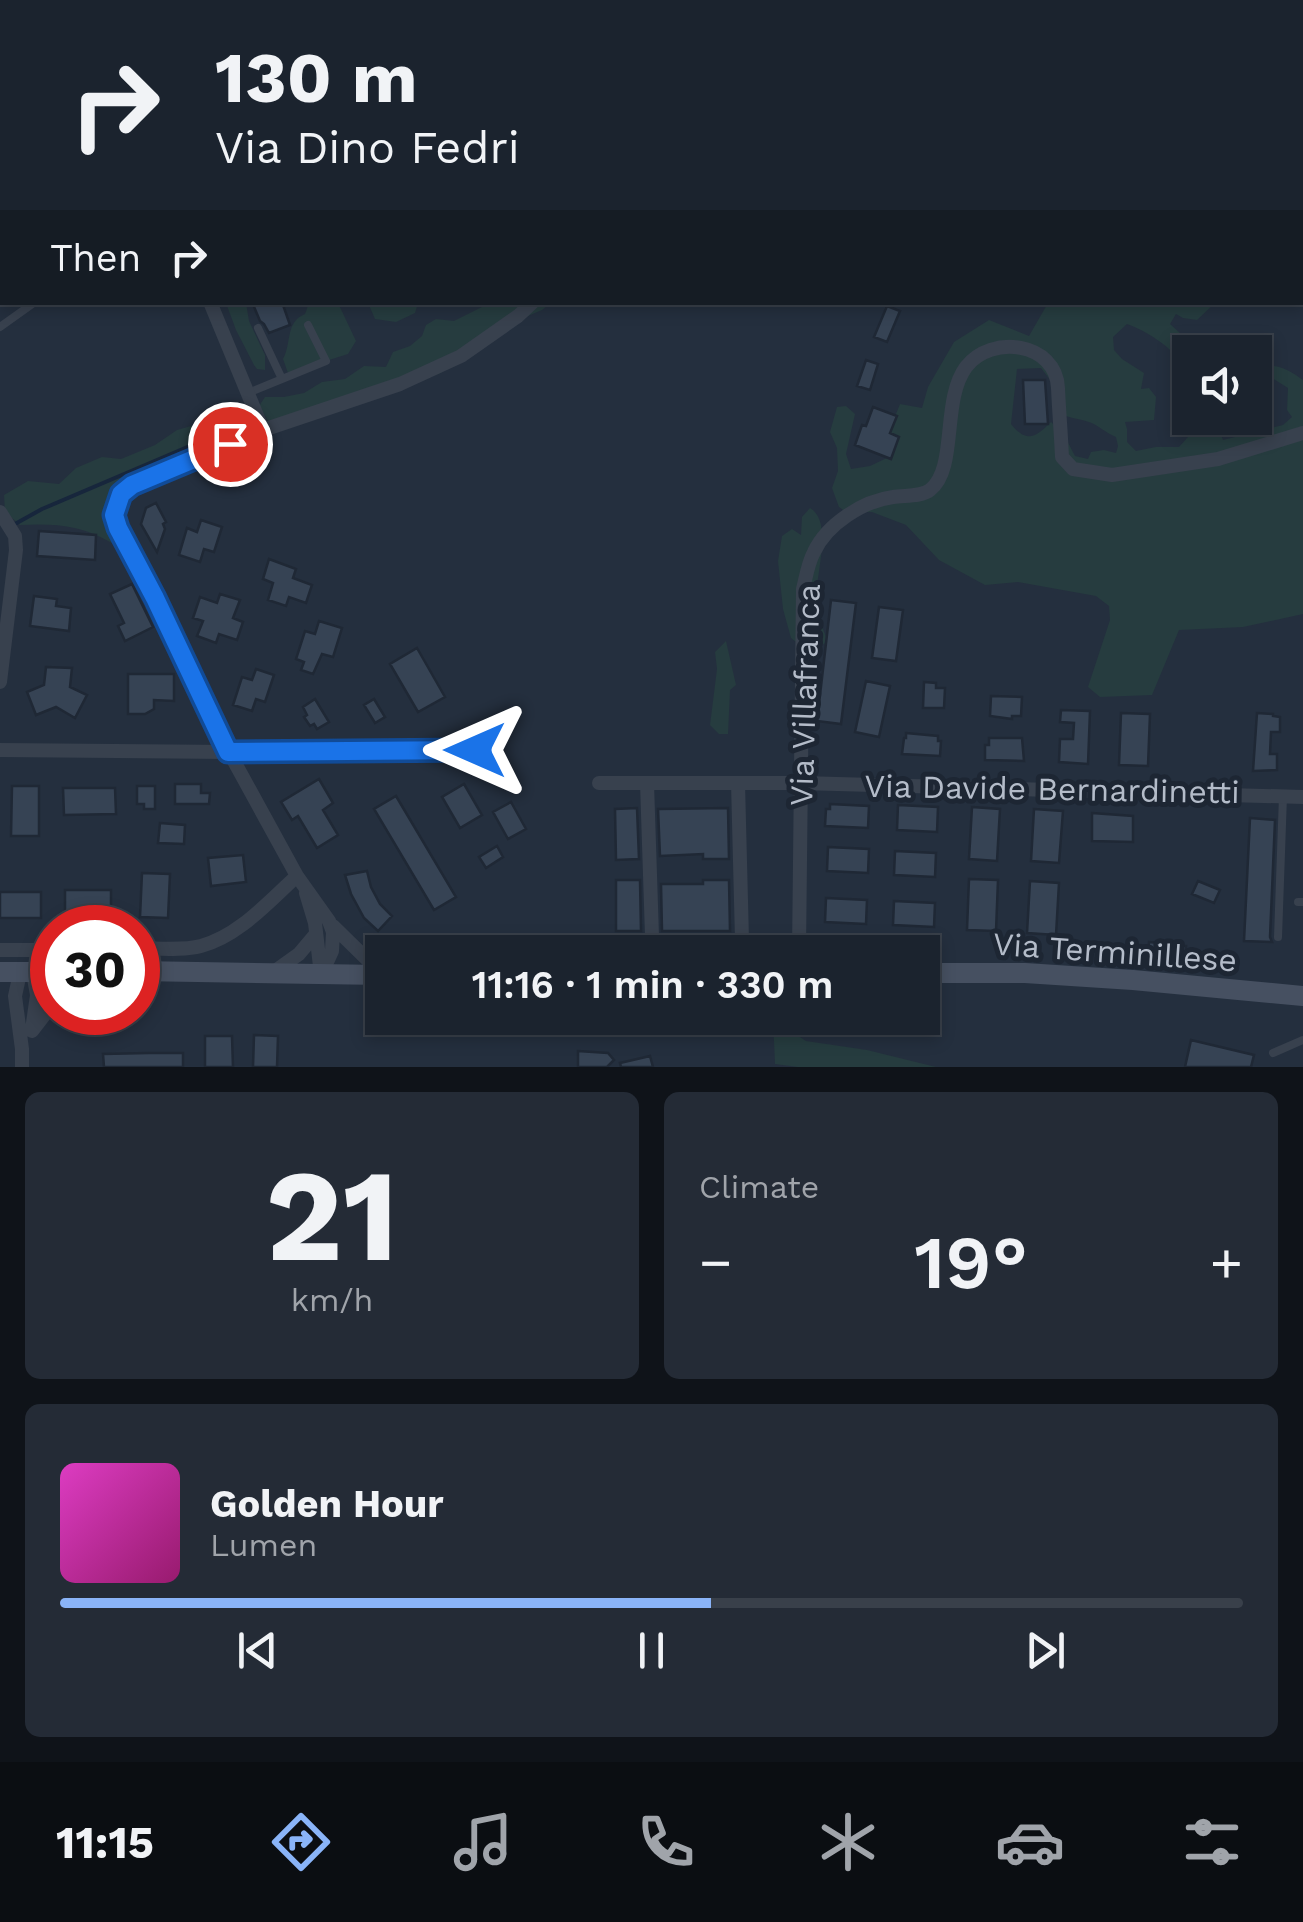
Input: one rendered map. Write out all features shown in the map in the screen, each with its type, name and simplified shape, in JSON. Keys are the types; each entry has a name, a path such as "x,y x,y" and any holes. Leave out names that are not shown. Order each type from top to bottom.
{"main road":[{"path":"160,971 365,974"},
{"name":"Via Terminillese","path":"940,972 1115,979 1303,996"}],"street":[{"path":"211,305 263,430"},
{"path":"321,975 332,951 334,932 228,752 114,515 121,494 132,485 263,430 416,377 461,356 530,305"},
{"name":"Via Villafranca","path":"799,935 803,589 812,554 838,522 860,508 886,498 925,494 934,487 945,468 949,416 966,366 980,354 995,349 1021,347 1046,357 1058,377 1062,458 1073,469 1112,476 1218,459 1303,433"},
{"path":"0,512 14,536 16,550 0,682"},
{"path":"0,750 475,750"},
{"name":"Via Davide Bernardinetti","path":"599,782 801,783 1303,797"},
{"path":"647,783 652,935"},
{"path":"738,783 742,935"},
{"path":"301,881 314,923 321,975"},
{"path":"160,948 197,948 215,942 301,881"},
{"path":"328,920 365,958"},
{"path":"271,974 300,954 315,936"},
{"path":"0,950 30,950"},
{"path":"22,1067 15,996 26,972"},
{"path":"0,1000 16,1016"},
{"path":"22,1049 30,1034"}],"lane":[{"path":"0,327 32,305"},
{"path":"248,394 326,361 308,325"},
{"path":"258,328 282,379"},
{"path":"1278,937 1283,796"},
{"path":"1273,1053 1303,1040"}],"green space":[{"path":"227,305 246,305 249,321 265,355 265,370 254,365"},
{"path":"308,305 339,305 356,341 348,354 288,373 283,359 294,322 305,314"},
{"path":"369,305 417,305 415,313 396,322 375,319"},
{"path":"486,305 548,305 461,349 441,373 271,426 259,406 265,397 304,393 322,382 345,379 364,366 386,367 393,352 410,346 422,336 426,325 436,319 454,321"},
{"path":"1047,305 1213,305 1197,320 1176,314 1170,324 1181,335 1172,335 1172,352 1154,337 1127,324 1113,337 1114,350 1144,373 1141,389 1149,388 1156,397 1154,420 1125,422 1127,442 1136,451 1179,447 1186,435 1221,435 1223,440 1272,435 1272,428 1292,417 1287,410 1288,388 1272,378 1272,366 1303,380 1303,614 1243,627 1179,630 1152,695 1100,697 1088,687 1110,620 1109,606 1096,596 1018,582 985,585 939,560 906,525 872,512 846,512 839,507 832,488 838,471 837,448 830,432 837,407 846,406 855,414 846,454 851,469 889,457 892,424 900,404 922,408 928,387 954,342 989,320 1029,336","holes":["1041,368 1066,416 1092,423 1116,437 1116,453 1091,452 1088,459 1075,456 1064,435 1051,422 1031,436 1022,434 1011,424 1017,369"]},
{"path":"235,407 252,421 246,428 134,484 105,504 112,543 67,526 20,525 5,512 4,495 28,481 59,484 76,468 102,457 121,459 155,445 177,430"},
{"path":"810,508 821,525 816,602 828,641 810,653 791,638 783,609 778,561 782,536 792,529 801,535 802,517"},
{"path":"726,641 736,685 730,690 728,734 719,734 710,725 717,669 715,652"},
{"path":"774,1035 797,1035 806,1041 867,1050 936,1067 798,1067 775,1064"}],"building":[{"path":"253,305 283,305 290,325 269,333"},
{"path":"887,306 900,311 887,342 874,337"},
{"path":"866,360 878,364 870,390 857,386"},
{"path":"1023,380 1045,380 1048,424 1025,424"},
{"path":"873,407 897,416 890,433 899,437 891,459 855,445"},
{"path":"156,503 166,522 157,552 141,524 146,508"},
{"path":"201,520 222,527 214,552 204,549 200,562 179,555 187,528 197,532"},
{"path":"39,531 96,535 95,560 37,556"},
{"path":"269,559 296,569 293,578 312,585 306,603 289,597 286,606 268,600 273,583 263,579"},
{"path":"132,584 153,627 125,641 118,626 124,623 110,594"},
{"path":"220,594 240,600 233,618 243,622 237,640 219,634 216,643 197,636 203,621 193,618 200,597 217,603"},
{"path":"34,596 57,599 56,606 71,608 69,631 30,626"},
{"path":"831,600 856,603 841,724 817,721"},
{"path":"879,607 903,610 896,661 872,658"},
{"path":"319,621 342,628 333,657 322,654 313,674 301,670 304,662 296,659 305,631 315,634"},
{"path":"417,648 445,697 418,712 390,664"},
{"path":"46,667 72,668 70,687 87,695 75,718 56,707 36,715 27,692 44,685"},
{"path":"256,669 274,675 265,702 256,699 252,711 233,705 242,677 252,680"},
{"path":"128,674 174,674 174,701 154,700 154,709 145,714 128,714"},
{"path":"866,681 890,686 879,737 855,732"},
{"path":"924,682 945,688 944,708 923,708"},
{"path":"991,696 1022,697 1021,716 990,716"},
{"path":"315,699 329,722 317,729 304,717 307,715 303,707"},
{"path":"374,699 385,717 375,723 364,705"},
{"path":"1061,710 1090,711 1088,764 1059,762 1060,739 1073,739 1074,723 1060,722"},
{"path":"1121,713 1150,714 1148,766 1119,765"},
{"path":"1257,713 1280,717 1280,732 1271,732 1270,754 1277,754 1277,770 1253,771"},
{"path":"906,733 938,736 940,756 902,754"},
{"path":"989,738 1022,738 1024,761 985,760"},
{"path":"319,779 333,803 323,810 338,835 317,848 298,816 292,820 281,802"},
{"path":"175,784 201,784 201,793 210,793 209,804 175,804"},
{"path":"464,784 482,815 460,828 442,797"},
{"path":"12,786 39,786 39,836 11,836"},
{"path":"137,786 155,786 155,809 137,804"},
{"path":"63,788 115,788 116,814 64,815"},
{"path":"396,796 456,897 434,910 374,809"},
{"path":"511,802 526,829 508,839 493,812"},
{"path":"830,804 869,806 868,828 825,826"},
{"path":"898,805 938,807 937,832 897,830"},
{"path":"972,807 1000,809 997,861 969,859"},
{"path":"637,808 639,859 616,860 615,809"},
{"path":"728,808 729,859 703,859 703,854 660,856 658,809"},
{"path":"1034,809 1063,811 1059,863 1031,861"},
{"path":"1092,813 1133,816 1133,842 1092,841"},
{"path":"1250,818 1275,820 1272,942 1244,941"},
{"path":"160,823 185,825 184,844 158,843"},
{"path":"497,846 503,857 486,868 479,857"},
{"path":"828,847 869,849 868,873 827,871"},
{"path":"895,851 936,853 935,877 894,875"},
{"path":"243,855 246,882 211,886 208,858"},
{"path":"367,871 380,904 392,916 378,931 364,918 345,875"},
{"path":"142,873 170,874 168,918 160,918 160,905 141,905"},
{"path":"969,879 998,880 996,931 967,930"},
{"path":"616,880 640,880 641,931 616,931"},
{"path":"703,880 729,880 730,931 662,931 661,884 703,884"},
{"path":"1030,881 1059,883 1056,935 1027,933"},
{"path":"1198,881 1220,890 1214,903 1192,894"},
{"path":"65,890 111,890 111,905 65,905"},
{"path":"0,892 41,892 41,905 30,905 30,918 0,918"},
{"path":"826,898 867,900 866,924 825,922"},
{"path":"894,901 935,903 934,927 893,925"},
{"path":"1149,942 1186,946 1184,970 1147,966"},
{"path":"254,1035 278,1036 277,1067 253,1067"},
{"path":"205,1036 232,1036 233,1067 205,1067"},
{"path":"1191,1040 1254,1055 1251,1067 1185,1067"},
{"path":"578,1051 608,1053 614,1060 607,1067 578,1067"},
{"path":"183,1053 183,1067 104,1067 103,1054"},
{"path":"650,1056 653,1067 621,1067 620,1063"}],"waterway":[{"path":"15,524 239,425"}],"route":[{"path":"230,444 132,485 121,494 114,515 228,752 475,750"}]}
